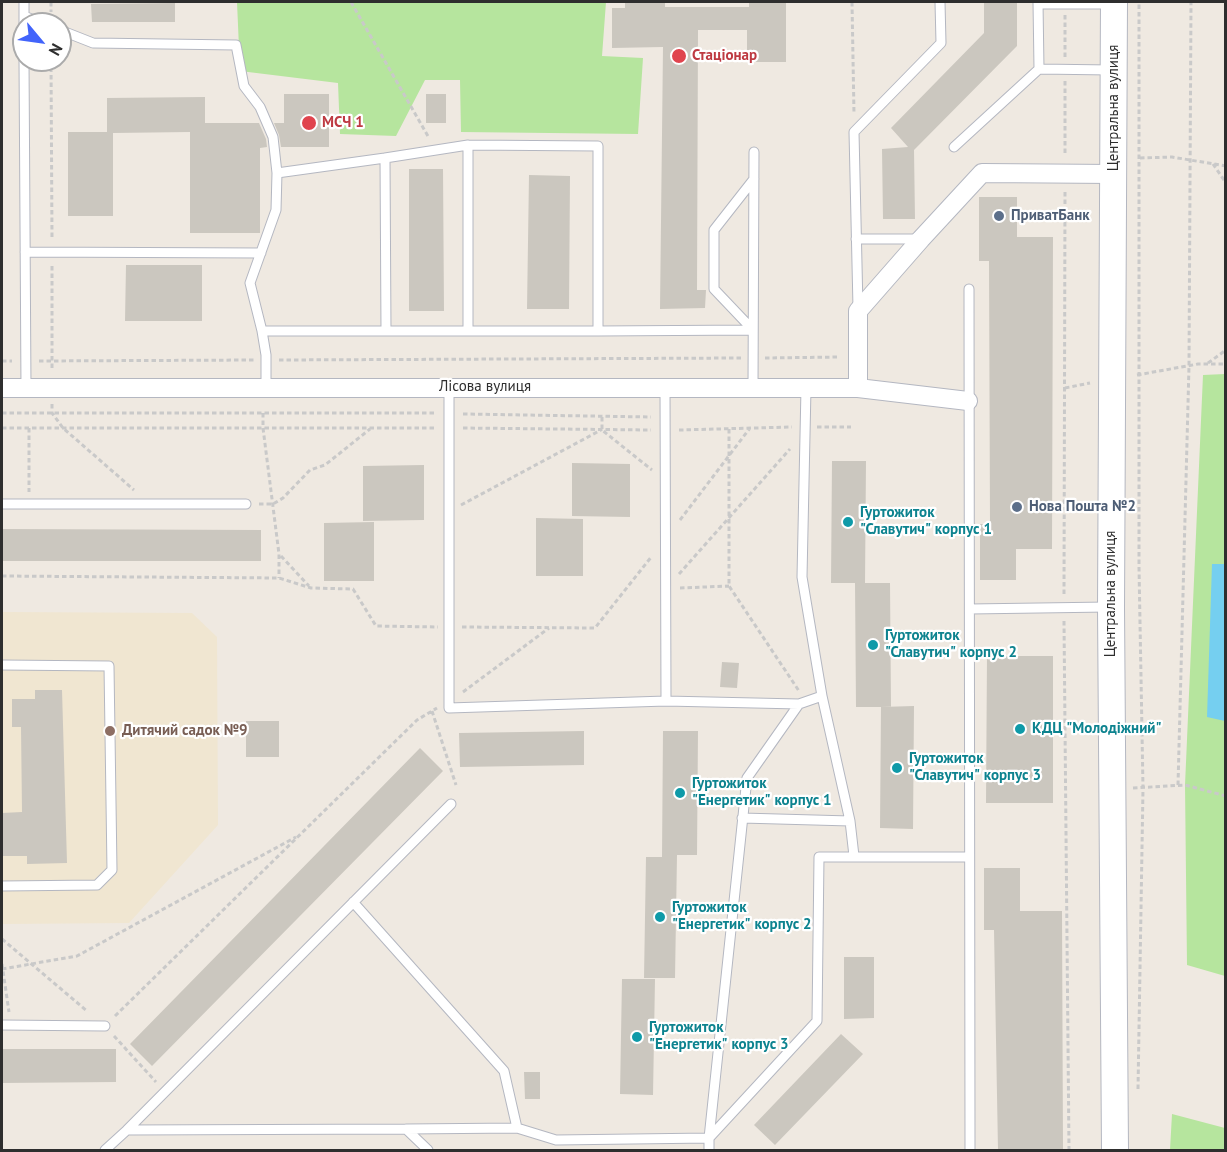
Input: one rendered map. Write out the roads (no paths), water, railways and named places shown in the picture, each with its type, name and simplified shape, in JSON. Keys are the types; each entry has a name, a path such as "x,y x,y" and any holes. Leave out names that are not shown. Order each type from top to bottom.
{"street":[{"name":"Центральна вулиця","path":"1114,3 1111,607 1115,1150"},
{"path":"858,388 858,311 982,173 1114,174"},
{"name":"Лісова вулиця","path":"2,388 858,388 968,401"}],"lane":[{"path":"858,311 854,132 940,43 940,2"},
{"path":"1039,69 1038,3 1114,3"},
{"path":"72,35 93,43 236,45 244,86 260,107 273,137 277,173 276,210 250,283 262,331 266,360 266,388"},
{"path":"954,147 1039,69 1113,70"},
{"path":"24,72 26,388"},
{"path":"277,173 468,145 598,146 598,331"},
{"path":"468,145 468,332"},
{"path":"753,388 754,152"},
{"path":"385,158 386,332"},
{"path":"753,330 714,289 714,230 754,179"},
{"path":"856,239 921,239"},
{"path":"25,252 261,253"},
{"path":"969,289 970,1150"},
{"path":"262,331 753,330"},
{"path":"449,387 449,708 666,702 803,703 822,696"},
{"path":"665,388 666,702"},
{"path":"806,388 802,577 822,696 850,821 854,856"},
{"path":"2,504 246,504"},
{"path":"970,609 1111,607"},
{"path":"2,665 109,666 112,870 97,885 2,886"},
{"path":"709,1150 747,778 803,703"},
{"path":"105,1150 451,804"},
{"path":"742,818 850,821"},
{"path":"127,1130 517,1128 556,1140 709,1138 817,1021 819,857 968,857"},
{"path":"353,902 504,1071 517,1128"},
{"path":"7,1026 105,1026"},
{"path":"406,1129 428,1150"}],"water":[{"path":"1212,564 1225,564 1225,721 1207,717"}],"place":[{"name":"Стаціонар","path":"679,56"},
{"name":"МСЧ 1","path":"309,123"},
{"name":"ПриватБанк","path":"999,216"},
{"name":"Нова Пошта №2","path":"1017,507"},
{"name":"Гуртожиток \"Славутич\" корпус 1","path":"848,522"},
{"name":"Гуртожиток \"Славутич\" корпус 2","path":"873,645"},
{"name":"КДЦ \"Молодіжний\"","path":"1020,729"},
{"name":"Дитячий садок №9","path":"110,731"},
{"name":"Гуртожиток \"Славутич\" корпус 3","path":"897,768"},
{"name":"Гуртожиток \"Енергетик\" корпус 1","path":"680,793"},
{"name":"Гуртожиток \"Енергетик\" корпус 2","path":"660,917"},
{"name":"Гуртожиток \"Енергетик\" корпус 3","path":"637,1037"}]}
